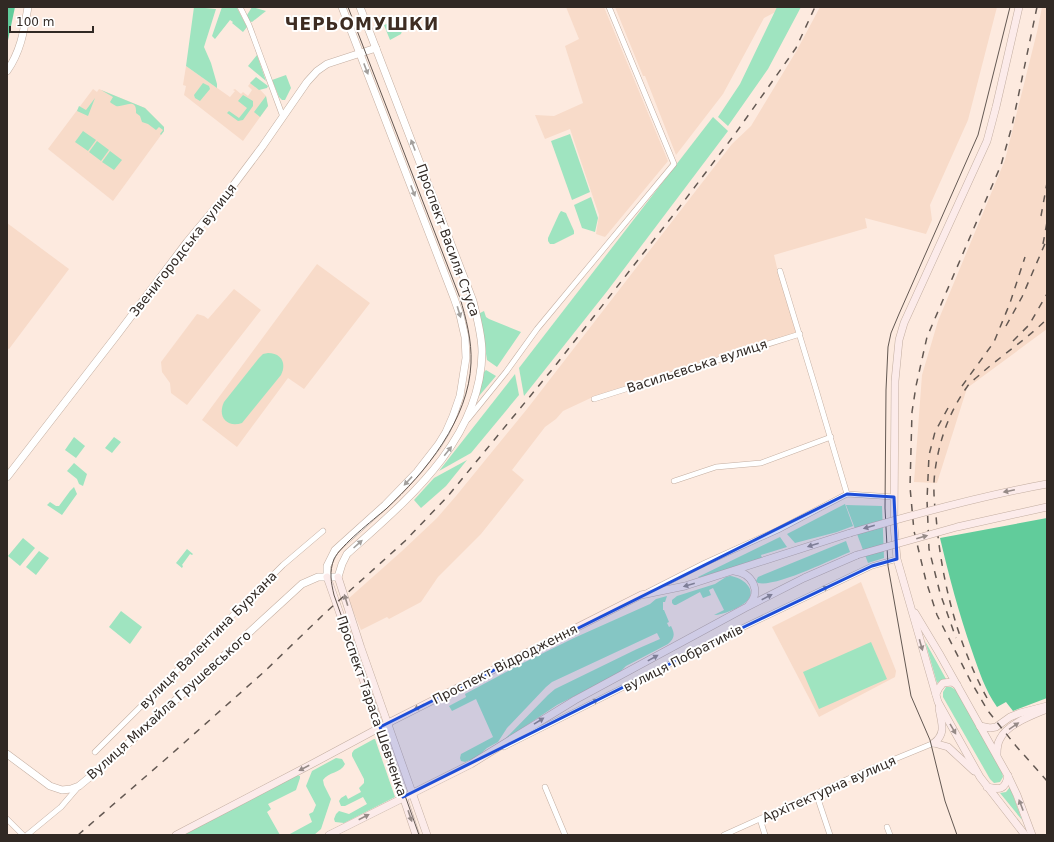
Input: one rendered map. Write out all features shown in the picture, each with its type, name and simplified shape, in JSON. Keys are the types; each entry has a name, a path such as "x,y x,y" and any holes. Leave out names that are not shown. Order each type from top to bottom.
{"main road":[{"path":"934,743 942,736 937,698 897,559 894,526 895,381 899,340 904,323 987,141 1019,7"},
{"name":"Проспект Відродження","path":"176,835 380,727 641,595 685,586 850,533 953,504 1011,490 1047,484"},
{"path":"329,835 412,792 471,764 575,700 745,608 804,578 857,555 957,527 1047,507"},
{"path":"734,571 746,575 754,585 755,592 753,598 750,604 745,608"},
{"name":"Проспект Тараса Шевченка","path":"327,577 416,835"},
{"name":"Проспект Тараса Шевченка","path":"338,577 361,648 427,835"},
{"path":"912,607 998,756 1018,795 1032,835"},
{"path":"957,685 952,682 943,683 939,688 937,698 980,777 1025,835"},
{"path":"980,726 990,728 996,727 1010,717 1047,706"},
{"path":"998,756 997,745 1004,733 1028,718 1047,709"},
{"path":"934,743 948,747 980,777"},
{"path":"987,787 1002,788 1005,785 1008,776"}],"street":[{"path":"7,71 18,52 28,7"},
{"path":"240,7 249,25 283,117"},
{"name":"Проспект Василя Стуса","path":"327,577 327,566 335,550 391,500 417,472 446,432 460,396 466,358 465,337 460,315 342,7"},
{"name":"Проспект Василя Стуса","path":"338,577 342,564 348,554 415,491 452,446 464,424 474,400 481,369 482,351 473,301 360,7"},
{"path":"464,424 509,368 537,329 674,164 609,7"},
{"name":"Звенигородська вулиця","path":"7,478 230,188 307,82 317,71 331,62 376,48"},
{"path":"780,271 847,494"},
{"name":"Васильєвська вулиця","path":"594,399 800,334"},
{"path":"674,481 716,467 761,463 831,437"},
{"path":"641,595 705,563 778,530 847,494 894,497"},
{"name":"вулиця Валентина Бурхана","path":"95,752 283,565 323,531"},
{"name":"вулиця Побратимів","path":"471,764 746,626 872,566 897,559"},
{"name":"Вулиця Михайла Грушевського","path":"7,754 50,786 62,790 79,786 108,762 302,584 318,577 327,577"},
{"path":"327,577 338,577"},
{"name":"Архітектурна вулиця","path":"724,835 868,770 934,743"},
{"path":"27,835 61,807 79,786"},
{"path":"545,787 565,835"},
{"path":"816,793 830,835"},
{"path":"7,819 23,835"},
{"path":"760,819 765,835"},
{"path":"887,827 890,835"}],"highlighted area":[{"path":"847,494 894,497 897,559 872,566 746,626 403,797 380,727"}],"shaded area":[{"path":"566,7 604,7 668,161 605,237 596,234 599,215 570,129 545,139 535,115 554,116 583,103 565,46 579,39"},
{"path":"615,7 785,7 764,18 723,94 676,155 645,76 643,76"},
{"path":"820,7 997,7 968,120 930,205 932,220 926,234 865,218 867,228 774,255 797,333 595,396 563,411 556,419 545,427 512,470 524,480 481,534 438,577 421,602 389,619 387,617 361,630 348,599 437,518 527,409 732,144 751,126 797,50"},
{"path":"1042,7 1047,7 1047,329 967,388 937,483 914,482 922,375 938,321 1005,160"},
{"path":"186,66 230,97 235,89 241,94 243,92 248,96 252,90 248,86 252,81 266,96 268,106 243,141 184,95 186,86 183,85"},
{"path":"93,89 97,92 99,89 145,108 164,127 164,131 113,201 48,149"},
{"path":"7,223 69,269 9,349 7,348"},
{"path":"317,264 370,303 304,389 288,378 237,447 202,420"},
{"path":"234,289 261,310 187,405 171,393 170,383 162,372 161,362 197,314 208,319"},
{"path":"861,582 896,671 895,677 819,717 772,627"}],"green space":[{"path":"7,7 15,7 7,45"},
{"path":"194,7 216,9 204,47 211,63 217,88 186,66"},
{"path":"222,7 237,8 247,27 243,32 230,20 215,39 212,36"},
{"path":"252,7 266,11 252,22 249,21 247,15"},
{"path":"777,7 801,7 768,69 728,126 718,117 740,84"},
{"path":"397,20 402,31 401,34 390,40 384,25"},
{"path":"257,55 266,81 248,66"},
{"path":"286,75 291,88 285,100 282,100 279,97 272,80"},
{"path":"256,77 268,86 267,88 259,90 250,83"},
{"path":"203,83 209,86 210,89 200,101 195,98 194,95"},
{"path":"101,90 145,108 164,127 164,131 161,135 160,134 163,130 159,127 156,130 148,124 142,122 140,116 136,113 136,108 134,105 129,104 116,106 110,102 113,97"},
{"path":"243,95 253,101 253,106 243,120 238,121 227,113 229,111 239,118 247,108 238,101"},
{"path":"266,96 268,106 260,117 254,112"},
{"path":"95,98 88,116 77,111 79,106 86,110"},
{"path":"713,117 728,131 608,290 524,396 519,368"},
{"path":"83,131 96,140 88,151 75,142"},
{"path":"570,134 590,192 572,200 551,141"},
{"path":"97,141 109,150 101,161 89,152"},
{"path":"110,151 122,160 114,170 102,162"},
{"path":"591,197 598,218 595,232 582,228 574,205"},
{"path":"561,211 566,213 574,234 554,244 550,244 548,238"},
{"path":"484,311 486,317 489,319 521,332 497,367 487,360 480,316 480,313"},
{"path":"273,353 282,360 283,371 281,375 242,423 228,423 223,417 222,412 224,402 259,358 263,354"},
{"path":"486,370 496,376 479,396 484,372"},
{"path":"515,374 519,395 471,453 439,471"},
{"path":"74,437 85,446 76,458 65,450"},
{"path":"114,437 121,442 112,453 105,448"},
{"path":"467,460 446,486 421,508 414,500 434,478"},
{"path":"74,463 87,474 83,486 79,484 77,479 67,471"},
{"path":"74,487 77,494 62,515 47,505 50,502 56,506 59,506"},
{"path":"845,504 853,526 837,532 795,543 787,534"},
{"path":"846,505 882,506 884,558 868,563"},
{"path":"1047,518 1047,698 1013,711 1006,702 997,707 989,694 977,666 967,637 940,538"},
{"path":"780,537 787,547 761,555 762,558 699,578 698,577"},
{"path":"23,538 35,548 20,566 8,556"},
{"path":"846,541 850,552 804,572 778,581 758,583 756,581 758,577"},
{"path":"187,549 193,554 190,554 182,565 182,568 176,563"},
{"path":"39,551 49,558 36,575 26,567"},
{"path":"730,576 744,582 750,589 751,593 746,602 735,609 722,614 714,615 724,610 713,588 709,590 711,595 703,598 700,592 676,605 672,603 672,600 677,596 715,584"},
{"path":"667,596 665,602 663,602 663,610 669,622 667,623 669,627 671,626 674,634 672,640 668,644 626,666 618,674 557,705 503,741 555,689 660,639 657,633 552,682 507,728 498,742 487,748 477,757 465,762 461,761 461,754 493,737 476,699 452,711 449,706 466,697 465,694 521,664 574,638 650,604 656,599"},
{"path":"121,611 142,627 130,644 109,627"},
{"path":"925,641 946,679 937,683"},
{"path":"871,642 887,679 819,709 803,672"},
{"path":"946,687 951,687 956,690 1002,772 1003,777 1000,782 994,783 990,779 943,697 943,692"},
{"path":"374,739 395,797 344,823 335,822 334,819 339,811 349,814 367,804 363,797 345,806 341,806 339,801 346,795 348,799 361,792 359,788 364,783 364,779 352,756 352,753 354,750"},
{"path":"336,758 342,759 345,764 341,769 328,775 323,780 331,799 321,829 314,835 288,835 312,822 309,814 313,812 316,805 306,786 312,771"},
{"path":"297,775 300,776 300,778 296,790 268,804 271,809 267,812 280,835 183,835"},
{"path":"1010,787 1022,820 1000,793 1006,792"}],"tram line":[{"path":"348,7 460,298 471,346 471,363 468,384 454,424 443,443 430,461 401,494 343,547 334,559 331,568 331,581 334,595 419,835"},
{"path":"957,835 945,801 930,740 911,696 888,566 885,508 888,347 891,333 899,314 978,135 1010,7"}],"railway":[{"path":"78,835 265,671 324,614 405,541 448,496 555,366 735,134 796,48 815,7"},
{"path":"1037,7 1012,126 1001,165 927,337 912,412 910,487 914,531 926,581 937,615 970,680 988,711 1047,781"},
{"path":"1041,216 1047,183"},
{"path":"1043,244 1047,222"},
{"path":"1006,326 1022,297 1047,239"},
{"path":"962,386 994,342 1010,303 1025,257"},
{"path":"1013,341 1029,325 1047,294"},
{"path":"987,698 967,655 946,587 938,540 934,488 935,471 939,449 946,427 955,406 967,387 1047,319"},
{"path":"948,408 935,432 929,455 927,500 929,549 940,593 956,638"}],"district":[{"name":"ЧЕРЬОМУШКИ","path":"362,24"}]}
